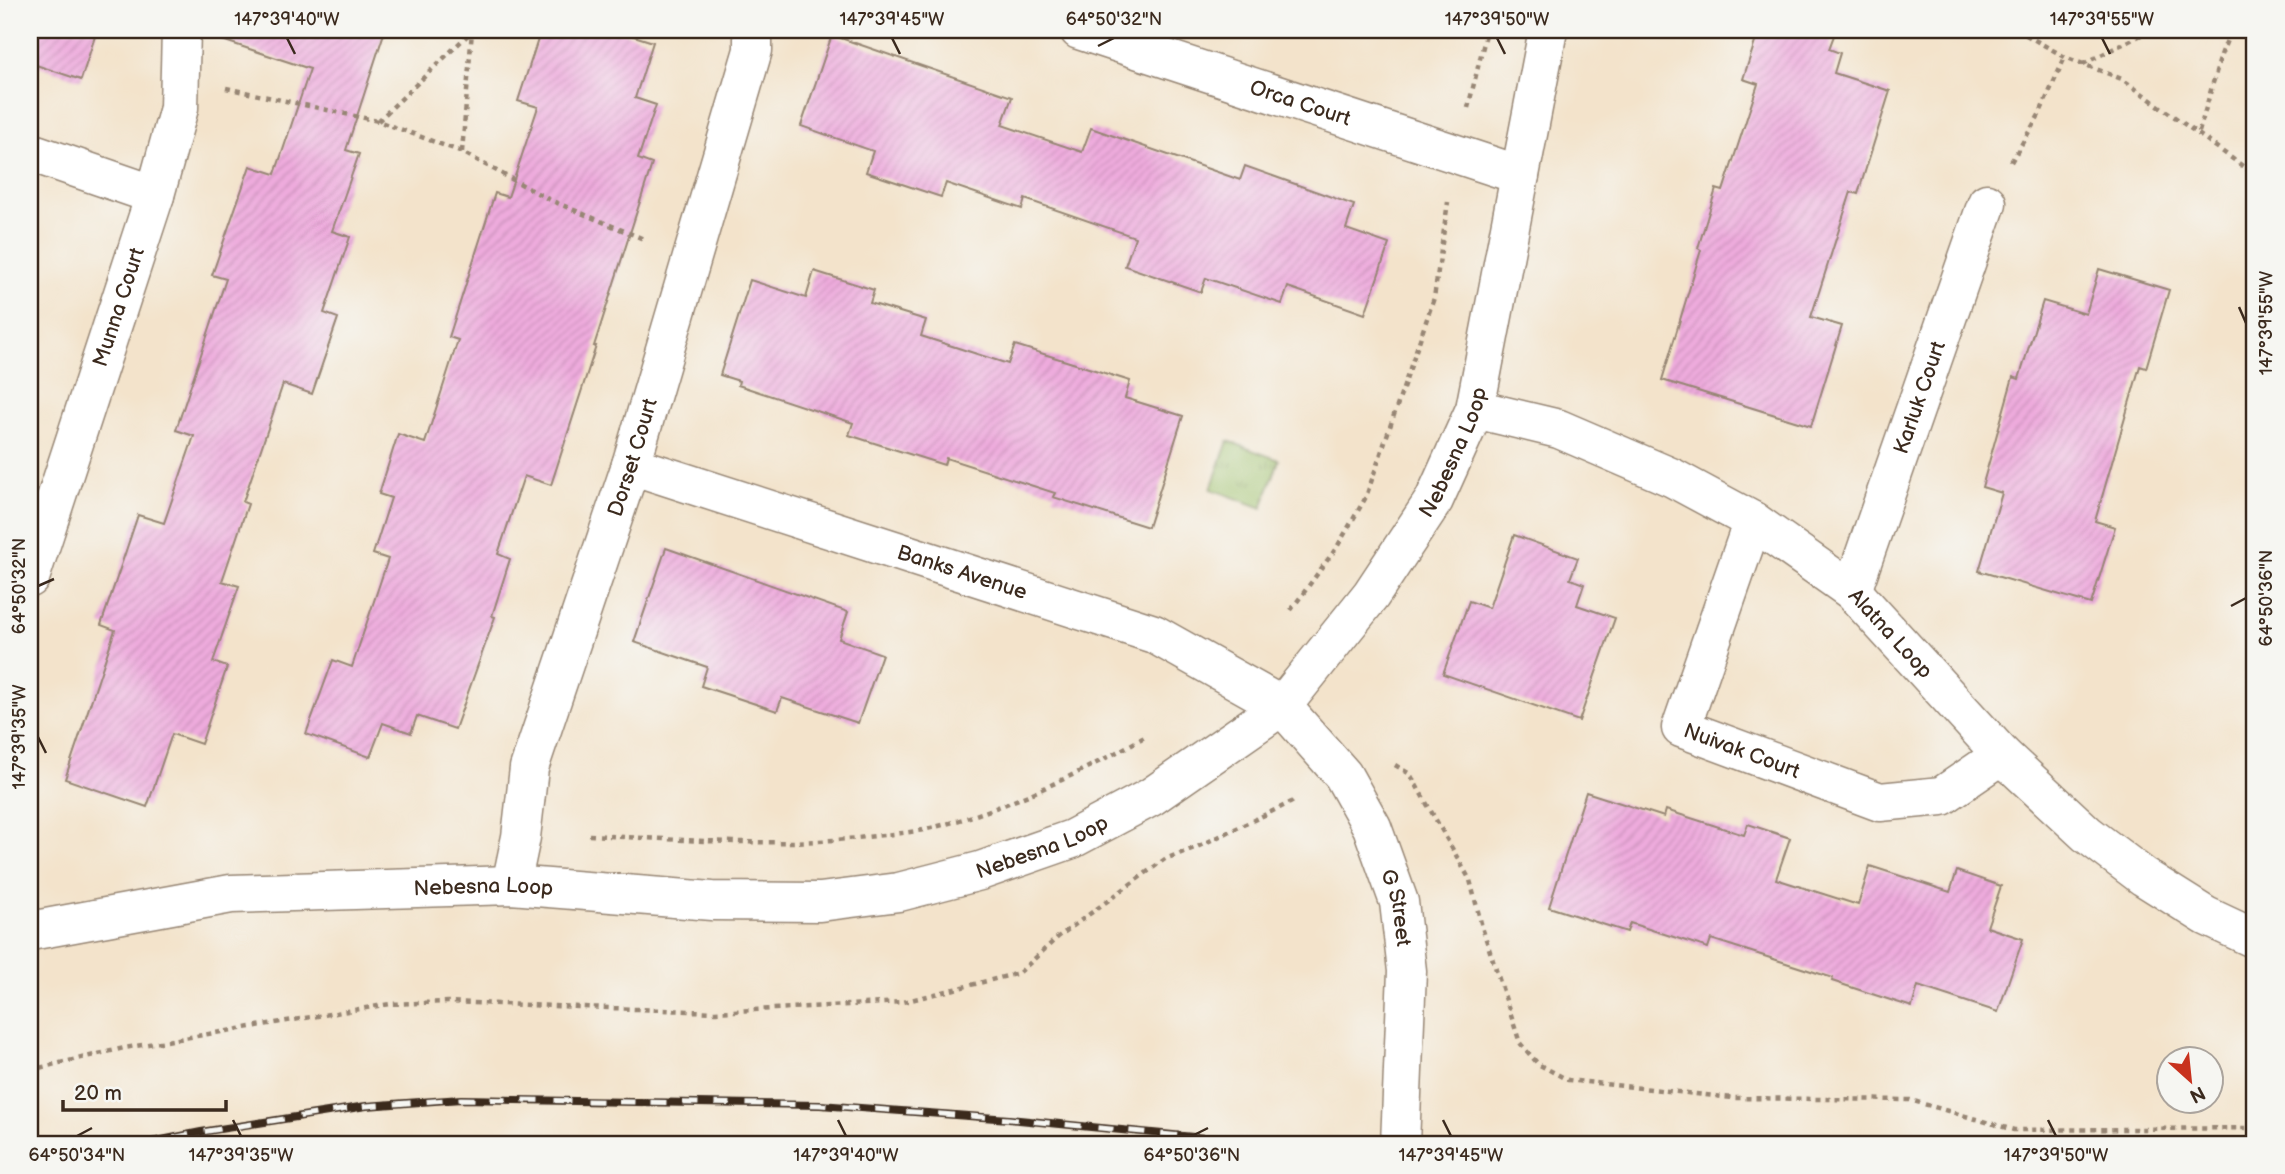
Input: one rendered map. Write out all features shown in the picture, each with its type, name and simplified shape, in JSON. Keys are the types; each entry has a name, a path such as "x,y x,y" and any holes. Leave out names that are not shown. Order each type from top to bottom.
{"street":[{"name":"Munna Court","path":"30,578 155,195 179,108 181,30"},
{"name":"Dorset Court","path":"511,885 521,837 529,768 631,465 753,50 753,30"},
{"name":"Orca Court","path":"1079,30 1520,175"},
{"name":"Nebesna Loop","path":"30,931 231,894 511,885 712,901 820,902 899,892 980,871 1072,839 1151,797 1282,706 1371,595 1434,500 1475,409 1548,30"},
{"path":"30,152 155,195"},
{"name":"Karluk Court","path":"1852,591 1987,203"},
{"name":"Alatna Loop","path":"1475,409 1559,429 1673,478 1753,521 1852,591 2002,755 2087,834 2144,877 2206,916 2255,939"},
{"name":"Banks Avenue","path":"631,465 1154,634 1282,706"},
{"name":"Nuivak Court","path":"1753,521 1681,728 1880,802 1942,796 2002,755"},
{"name":"G Street","path":"1282,706 1343,775 1372,827 1399,902 1407,971 1400,1144"}],"path":[{"path":"377,121 472,30"},
{"path":"462,152 472,30"},
{"path":"1291,610 1337,547 1366,497 1434,298 1447,208 1487,30"},
{"path":"2017,30 2065,57 2122,79 2255,174"},
{"path":"2083,64 2151,30"},
{"path":"2199,132 2231,30"},
{"path":"1987,203 2039,114 2065,57"},
{"path":"180,79 377,121 462,152 550,200 692,259"},
{"path":"589,835 727,843 823,842 922,830 1003,805 1076,775 1148,735"},
{"path":"1389,762 1409,774 1470,880 1482,927 1520,1043 1538,1064 1568,1080 1733,1098 1910,1100 2014,1130 2255,1128"},
{"path":"30,1070 124,1048 390,1004 448,1002 716,1012 903,1002 1019,973 1058,937 1164,859 1197,847 1296,800"}],"green space":[{"path":"1228,441 1279,460 1262,508 1211,489"}],"building":[{"path":"30,30 97,30 81,80 30,63"},
{"path":"220,30 385,30 346,150 359,154 332,231 350,237 324,313 338,318 312,394 283,384 243,502 248,504 222,581 239,586 213,662 227,667 201,744 172,734 147,807 65,779 115,630 101,625 138,515 164,523 194,436 176,430 226,279 212,275 250,166 275,174 310,69 219,39"},
{"path":"541,30 615,30 653,42 635,98 656,105 638,159 652,164 551,485 524,476 498,554 510,559 492,616 495,617 455,729 417,716 411,733 383,723 370,757 306,734 333,660 352,667 388,559 373,554 391,498 379,494 398,434 425,443 458,340 449,337 495,193 508,197 538,107 518,101"},
{"path":"1759,30 1836,30 1829,49 1840,53 1834,73 1890,91 1858,194 1851,192 1811,317 1842,326 1811,426 1662,380 1701,250 1698,248 1716,189 1723,191 1758,84 1743,79"},
{"path":"832,35 1012,97 1002,125 1082,152 1091,128 1240,180 1245,166 1354,205 1346,229 1389,244 1365,314 1288,287 1282,304 1206,278 1201,292 1125,266 1135,237 1025,199 1022,209 946,183 941,197 866,172 873,151 801,126"},
{"path":"2099,269 2169,290 2146,368 2140,366 2095,521 2115,527 2091,604 1979,571 2002,493 1982,487 2013,377 2019,379 2043,301 2086,314"},
{"path":"814,271 874,290 870,303 926,320 921,336 1008,364 1015,345 1130,381 1125,398 1183,416 1148,527 1053,497 1055,493 946,458 944,465 849,435 853,423 738,385 739,381 720,375 750,280 806,298"},
{"path":"1514,535 1578,558 1570,579 1584,584 1577,605 1615,618 1579,721 1443,674 1469,601 1489,608"},
{"path":"666,548 848,612 839,639 882,654 858,723 782,698 777,711 701,686 707,667 634,642"},
{"path":"1586,792 1664,817 1666,810 1744,835 1748,824 1790,838 1776,879 1858,905 1870,866 1950,892 1957,871 2001,886 1987,927 2023,939 1998,1012 1918,986 1912,1007 1832,981 1833,978 1711,939 1708,948 1630,923 1627,932 1549,907"}],"railway":[{"path":"142,1144 366,1106 461,1099 820,1105 1009,1119 1265,1144"}]}
